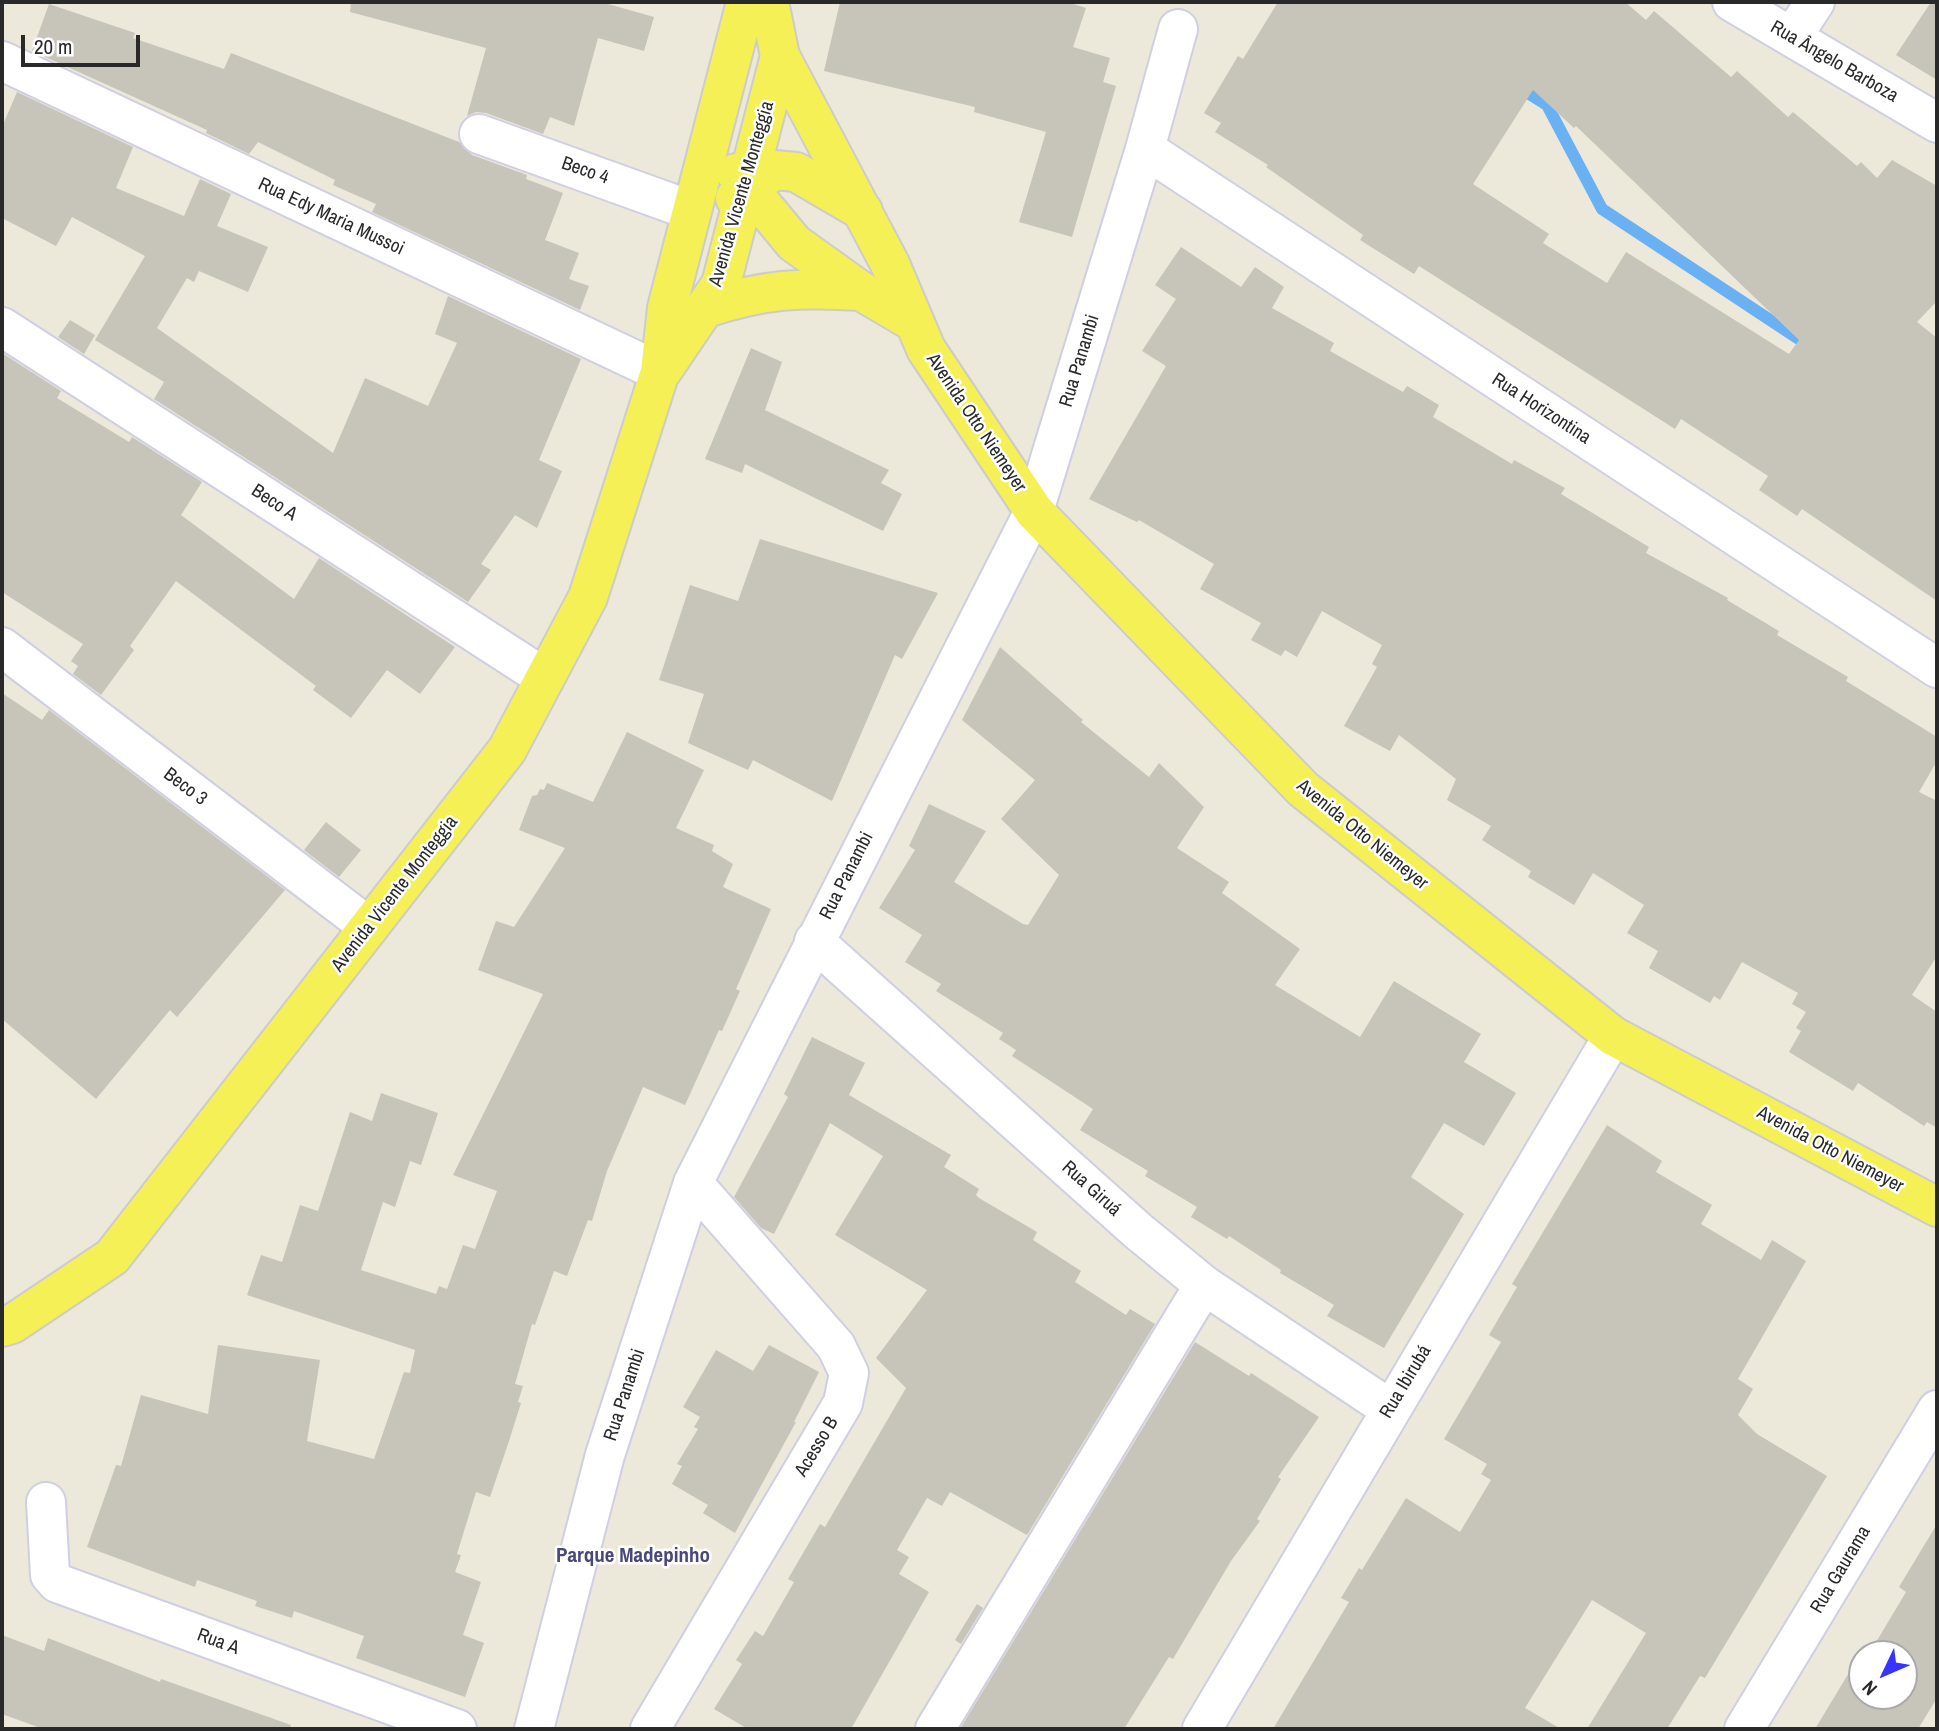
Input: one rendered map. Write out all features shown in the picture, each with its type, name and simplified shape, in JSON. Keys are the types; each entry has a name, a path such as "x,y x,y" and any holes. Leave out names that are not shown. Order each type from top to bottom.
{"main road":[{"name":"Avenida Vicente Monteggia","path":"2,1327 12,1324 111,1257 507,750 588,597 660,372 667,308 732,46 746,2"},
{"name":"Avenida Vicente Monteggia","path":"660,372 720,284 780,56 769,2"},
{"path":"732,46 743,87 732,134 733,162 738,179 794,243 861,291 912,320"},
{"name":"Avenida Otto Niemeyer","path":"780,56 890,264 926,349 1034,511 1303,789 1613,1036 1937,1207"},
{"path":"667,308 687,288 707,233 724,208 775,170 796,172 863,211"},
{"path":"706,308 773,290 801,288 861,291"}],"street":[{"name":"Rua Ângelo Barboza","path":"1732,2 1937,123"},
{"path":"1792,37 1815,2"},
{"name":"Rua Panambi","path":"534,1729 605,1455 693,1184 1034,511 1145,149 1178,29"},
{"name":"Rua Edy Maria Mussoi","path":"2,61 660,372"},
{"name":"Beco 4","path":"479,134 690,210"},
{"name":"Rua Horizontina","path":"1145,149 1937,668"},
{"name":"Beco A","path":"2,327 545,678"},
{"name":"Beco 3","path":"2,648 369,927"},
{"name":"Rua Giruá","path":"814,941 1138,1231 1204,1285 1390,1409"},
{"name":"Rua Ibirubá","path":"1202,1729 1613,1036"},
{"name":"Acesso B","path":"650,1729 843,1403 849,1373 836,1346 693,1184"},
{"path":"935,1729 1204,1285"},
{"name":"Rua Gaurama","path":"1744,1729 1937,1410"},
{"name":"Rua A","path":"46,1502 50,1575 57,1583 457,1729"}],"building":[{"path":"351,2 601,2 654,17 644,51 598,38 574,126 550,117 543,134 486,113 476,112 467,116 486,48 350,12"},
{"path":"840,2 1067,2 1086,8 1073,47 1110,58 1103,82 1116,86 1072,237 1019,222 1046,132 974,112 975,107 824,71"},
{"path":"1278,2 1625,2 1646,20 1654,11 1731,77 1737,71 1788,117 1793,112 1857,166 1861,162 1877,178 1892,160 1937,186 1937,301 1917,322 1937,338 1937,601 1802,509 1797,516 1759,490 1768,476 1681,419 1675,429 1419,266 1414,274 1360,240 1363,235 1266,167 1268,165 1215,132 1221,123 1204,113 1238,56 1243,59","holes":["1533,90 1574,128 1576,126 1799,340 1789,354 1626,252 1607,283 1543,243 1549,234 1473,184"]},
{"path":"1931,2 1937,2 1937,80 1896,55"},
{"path":"49,4 135,33 133,38 224,69 231,53 459,142 472,155 527,175 526,179 563,193 545,240 579,253 569,279 589,286 580,310 372,212 376,204 333,185 335,180 258,142 249,154 206,133 207,130 32,51"},
{"path":"17,92 133,147 116,188 184,216 200,179 231,194 217,226 268,247 248,292 199,271 194,282 187,278 157,328 333,453 365,378 428,406 457,343 435,334 448,296 581,359 539,460 562,471 537,528 515,515 481,564 491,570 468,602 154,399 164,382 95,340 145,256 72,217 56,246 2,218 2,127"},
{"path":"1181,247 1241,287 1255,267 1284,287 1272,308 1334,343 1330,351 1403,392 1407,386 1439,405 1433,417 1512,464 1514,460 1565,488 1561,494 1649,547 1646,553 1728,598 1727,600 1779,631 1777,635 1848,677 1846,681 1937,737 1937,761 1919,792 1937,801 1937,956 1912,995 1937,1012 1937,1128 1927,1122 1924,1126 1858,1083 1853,1091 1789,1052 1801,1031 1796,1028 1806,1012 1792,1004 1798,993 1742,962 1720,1000 1714,996 1710,1003 1649,968 1658,951 1627,933 1644,905 1593,873 1574,905 1528,877 1531,871 1482,840 1491,826 1447,800 1456,779 1399,735 1390,751 1344,726 1377,667 1372,664 1382,645 1322,611 1297,657 1285,650 1281,656 1251,640 1261,623 1200,589 1214,564 1139,520 1137,522 1089,499 1166,366 1142,351 1176,299 1155,285"},
{"path":"70,320 95,335 84,354 58,337"},
{"path":"751,348 782,362 765,410 889,470 881,483 902,494 883,531 745,464 742,473 705,459"},
{"path":"2,353 61,391 57,398 129,442 132,437 202,482 181,515 294,599 319,558 455,647 420,694 387,670 351,718 313,690 316,686 176,581 130,646 134,650 101,695 73,674 78,666 71,661 83,644 2,592"},
{"path":"760,539 938,593 902,659 895,655 832,801 753,760 748,770 688,743 704,694 659,680 690,585 738,601"},
{"path":"1000,647 1083,720 1081,722 1149,777 1159,763 1204,807 1177,848 1229,882 1222,893 1300,949 1275,985 1360,1037 1394,981 1481,1034 1464,1062 1516,1093 1484,1146 1444,1123 1411,1177 1464,1214 1384,1348 1327,1316 1334,1305 1280,1273 1281,1270 1229,1236 1227,1239 1191,1217 1197,1207 1145,1176 1148,1171 1080,1130 1093,1109 1012,1056 1016,1050 999,1039 1003,1033 936,991 941,984 905,962 922,935 879,908 915,850 909,846 929,804 986,831 954,882 1023,924 1028,925 1059,875 1001,819 1035,780 962,720"},
{"path":"2,693 42,720 49,710 285,890 177,1017 170,1010 96,1099 2,1019"},
{"path":"627,732 704,770 676,828 714,845 712,851 733,864 723,887 771,909 736,989 740,991 685,1105 643,1087 607,1171 592,1221 588,1220 567,1276 554,1271 535,1325 532,1324 515,1384 523,1386 518,1402 521,1403 509,1441 490,1497 476,1492 457,1554 461,1555 455,1572 481,1582 463,1635 484,1643 465,1697 356,1658 364,1636 294,1611 292,1618 255,1606 257,1601 197,1580 195,1587 87,1547 116,1465 121,1466 141,1395 208,1414 218,1345 320,1360 307,1441 374,1459 404,1372 410,1373 415,1350 247,1295 261,1255 282,1262 300,1205 318,1211 350,1112 372,1121 381,1093 438,1113 421,1165 410,1161 395,1207 383,1202 361,1270 436,1294 439,1286 447,1289 463,1245 475,1249 497,1191 453,1175 543,994 478,970 496,921 514,927 565,848 519,830 532,796 537,795 540,789 544,790 547,783 593,802"},
{"path":"326,822 361,850 339,877 304,850"},
{"path":"812,1037 865,1063 849,1095 951,1155 944,1167 979,1189 976,1195 979,1198 1037,1232 1033,1240 1081,1271 1075,1282 1126,1315 1130,1309 1155,1324 1027,1535 950,1492 942,1506 927,1498 897,1550 909,1557 899,1574 929,1592 851,1729 748,1729 714,1709 742,1664 736,1660 755,1631 763,1636 794,1582 788,1579 820,1524 825,1527 906,1388 876,1358 927,1290 835,1235 883,1156 830,1123 774,1234 761,1228 734,1197 788,1097 784,1094"},
{"path":"1607,1125 1662,1161 1656,1172 1712,1205 1701,1224 1761,1260 1772,1240 1806,1261 1738,1379 1753,1389 1738,1415 1757,1434 1827,1476 1705,1678 1700,1676 1667,1729 1587,1729 1646,1633 1592,1600 1525,1708 1561,1729 1273,1729 1349,1602 1341,1598 1359,1568 1362,1570 1406,1498 1460,1532 1491,1480 1481,1474 1487,1464 1444,1439 1501,1342 1489,1335 1517,1287 1512,1284"},
{"path":"1195,1342 1249,1376 1251,1373 1319,1417 1278,1477 1281,1479 1257,1519 1260,1521 1231,1561 1173,1659 1169,1657 1124,1729 960,1729"},
{"path":"769,1345 819,1372 796,1422 735,1533 703,1513 708,1505 672,1484 682,1466 677,1464 698,1429 694,1427 700,1417 683,1407 716,1350 753,1371"},
{"path":"1937,1524 1937,1698 1918,1729 1815,1729 1848,1674 1848,1710 1918,1710 1918,1640 1877,1640 1906,1592 1899,1587"},
{"path":"977,1604 983,1608 961,1644 955,1640"},
{"path":"2,1635 44,1651 48,1638 160,1682 161,1679 291,1725 290,1729 43,1729 2,1714"}],"waterway":[{"path":"1518,87 1547,105 1602,209 1811,347"}],"district":[{"name":"Parque Madepinho","path":"633,1556"}]}
